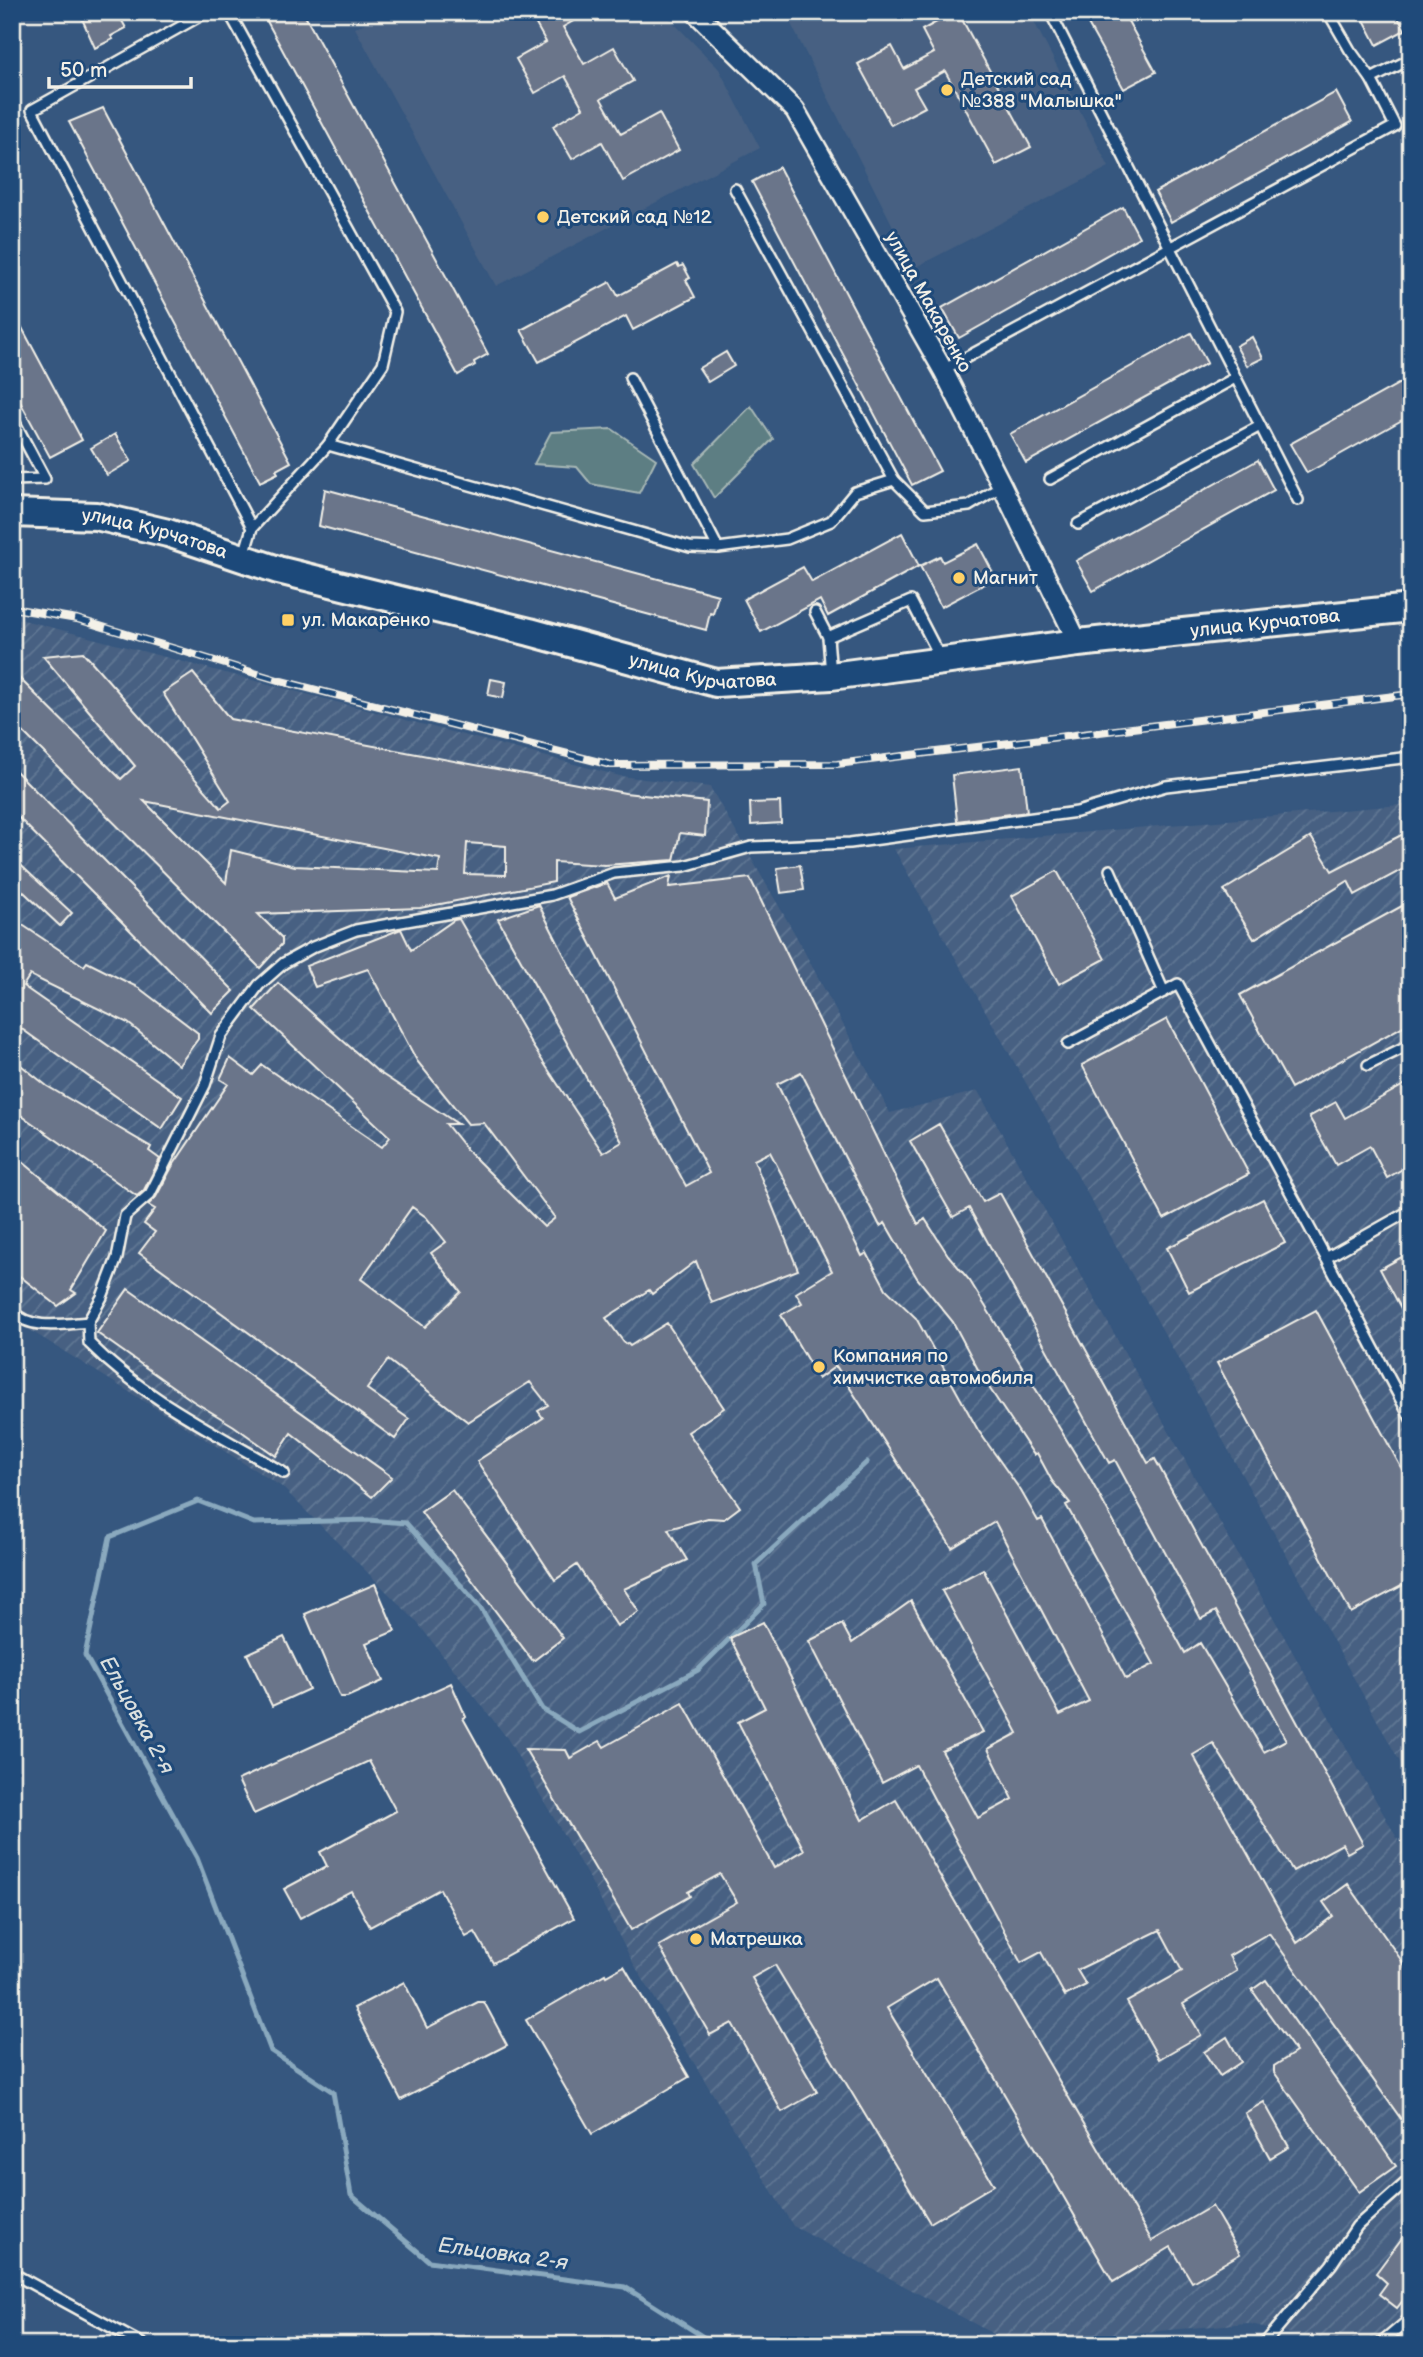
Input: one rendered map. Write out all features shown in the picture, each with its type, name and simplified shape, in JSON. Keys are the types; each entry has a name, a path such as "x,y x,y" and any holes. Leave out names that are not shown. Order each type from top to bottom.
{"main road":[{"name":"улица Курчатова","path":"12,513 96,516 168,533 278,570 530,632 716,683 831,676 1078,643 1411,608"}],"street":[{"name":"улица Макаренко","path":"695,12 795,110 943,370 1078,643"}],"lane":[{"path":"207,12 32,110 252,528"},
{"path":"229,12 396,312 383,364 328,445 252,528 243,558"},
{"path":"1050,12 1298,500"},
{"path":"943,370 1395,126 1371,79 1328,12"},
{"path":"1371,79 1411,59"},
{"path":"735,189 894,481 925,511 969,506 1002,486"},
{"path":"1050,478 1236,377"},
{"path":"630,378 718,548"},
{"path":"12,418 45,479 12,480"},
{"path":"1078,524 1261,426"},
{"path":"328,445 686,547 718,548 787,539 831,521 855,492 894,481"},
{"path":"828,638 911,601 942,660"},
{"path":"815,612 828,638 831,676"},
{"path":"284,1473 114,1369 89,1343 88,1322 102,1297 117,1258 125,1216 150,1194 205,1085 221,1037 259,985 284,963 313,947 356,930 552,895 614,873 684,866 751,847 850,843 1077,812 1166,786 1411,757"},
{"path":"1110,870 1164,992"},
{"path":"1068,1044 1178,985 1411,1419"},
{"path":"1368,1065 1411,1044"},
{"path":"1326,1258 1411,1210"},
{"path":"12,1311 19,1318 51,1326 88,1322"},
{"path":"1263,2345 1331,2265 1357,2226 1411,2178"},
{"path":"12,2273 144,2345"},
{"path":"1379,2345 1411,2315"}],"shaded area":[{"name":"Детский сад №12","path":"387,12 663,12 719,69 760,148 496,286 355,28"},
{"name":"Детский сад №388 \"Малышка\"","path":"785,12 1029,12 1109,167 914,268"},
{"path":"12,617 620,776 710,787 795,934 890,1113 978,1091 1411,1863 1411,2345 1324,2345 1320,2341 1247,2323 1012,2344 793,2226 632,1961 590,1880 507,1738 416,1621 282,1487 12,1319"},
{"path":"1411,804 1411,1782 1048,1122 894,849"}],"green space":[{"path":"751,406 773,439 714,498 694,464"},
{"path":"612,429 656,459 639,493 591,484 577,467 534,464 551,432"}],"building":[{"path":"79,12 117,12 126,28 111,36 113,39 95,48"},
{"path":"262,12 303,12 488,354 458,375"},
{"path":"529,12 589,12 563,27 584,64 614,47 633,81 601,99 621,134 659,113 679,150 623,181 602,142 572,159 553,126 583,108 565,76 535,93 516,59 546,42"},
{"path":"958,12 1031,147 996,165 945,71 914,88 925,107 891,125 858,64 892,46 904,69 934,53 922,30"},
{"path":"1081,12 1123,12 1156,72 1124,89"},
{"path":"1360,12 1395,12 1405,30 1377,45"},
{"path":"1336,92 1352,122 1171,222 1155,192"},
{"path":"103,108 291,462 276,470 278,473 260,482 69,122"},
{"path":"779,167 940,471 912,485 752,182"},
{"path":"1123,207 1139,237 959,338 942,308"},
{"path":"677,264 679,267 683,265 690,278 686,280 695,297 633,330 626,316 539,362 521,330 610,282 618,296"},
{"path":"12,309 82,440 50,457 12,387"},
{"path":"1191,333 1207,363 1026,463 1010,434"},
{"path":"1252,337 1263,358 1247,366 1236,346"},
{"path":"726,352 734,366 708,382 699,368"},
{"path":"1411,377 1411,415 1307,473 1290,444"},
{"path":"115,434 131,461 107,475 91,448"},
{"path":"1258,460 1274,490 1093,591 1076,561"},
{"path":"325,489 718,595 713,614 710,613 706,630 319,526"},
{"path":"902,533 919,566 828,616 820,600 761,632 744,599 803,567 812,582"},
{"path":"978,544 996,578 941,607 920,566 940,556 943,562"},
{"path":"83,652 221,808 230,801 163,693 193,673 230,719 625,793 707,802 705,836 680,833 674,860 605,865 554,862 554,882 420,908 258,914 282,938 282,944 260,968 12,721 12,671 121,779 135,766 43,656","holes":["144,801 440,859 438,873 295,866 231,850 226,883","467,843 506,846 506,875 465,874"]},
{"path":"491,679 506,682 503,698 488,695"},
{"path":"1022,766 1027,812 957,821 952,775"},
{"path":"12,767 234,991 212,1013 12,811"},
{"path":"780,802 781,823 751,825 750,803"},
{"path":"1411,830 1411,865 1355,895 1348,881 1254,939 1224,890 1311,837 1332,871"},
{"path":"12,857 72,913 60,926 12,881"},
{"path":"800,865 804,890 781,893 777,868"},
{"path":"1057,871 1105,959 1059,984 1012,896"},
{"path":"671,876 669,887 750,878 918,1224 925,1219 948,1255 970,1281 1088,1475 1185,1653 1200,1643 1264,1752 1286,1740 1216,1611 1201,1619 1115,1460 1109,1463 969,1208 953,1217 910,1141 939,1124 983,1202 1000,1193 1148,1463 1155,1459 1363,1844 1347,1853 1342,1844 1293,1871 1213,1743 1193,1755 1297,1943 1333,1916 1323,1902 1348,1884 1411,1974 1411,2133 1269,1933 1229,1956 1237,1971 1183,2004 1201,2035 1159,2059 1127,2002 1182,1971 1160,1930 1077,1970 1086,1985 1065,1996 1041,1952 1021,1963 916,1765 882,1783 809,1641 842,1624 852,1643 911,1601 983,1732 942,1751 978,1818 1013,1799 988,1749 1018,1733 942,1591 983,1569 1060,1715 1089,1701 995,1522 952,1548 836,1366 818,1379 781,1315 802,1303 796,1293 832,1271 770,1152 754,1160 798,1270 712,1303 696,1261 652,1294 649,1290 606,1318 625,1344 630,1346 667,1323 724,1408 688,1432 740,1507 724,1519 708,1518 668,1529 687,1560 624,1589 639,1612 617,1626 577,1565 555,1580 477,1461 543,1418 538,1411 548,1405 530,1382 468,1422 388,1360 367,1389 409,1419 395,1439 139,1253 155,1232 144,1224 155,1209 148,1205 156,1197 172,1167 228,1084 220,1079 230,1058 253,1075 262,1065 382,1147 390,1137 254,1009 278,983 377,1071 458,1124 446,1124 466,1149 544,1227 555,1218 484,1123 468,1124 417,1061 368,969 315,987 306,966 401,929 411,950 459,919 532,1045 603,1153 622,1142 498,919 539,905 603,1032 686,1186 709,1173 567,897 607,883 615,898","holes":["801,1072 880,1226 885,1223 917,1278 953,1322 982,1377 1034,1455 1037,1453 1052,1481 1070,1503 1066,1505 1154,1664 1126,1679 1042,1519 1038,1521 1021,1491 978,1430 916,1318 886,1289 867,1253 862,1256 777,1084","412,1207 426,1217 446,1242 431,1253 461,1292 425,1327 361,1279"]},
{"path":"1411,901 1411,1022 1291,1088 1240,995"},
{"path":"12,918 84,966 87,962 139,988 198,1033 198,1039 179,1065 128,1023 30,975 23,986 182,1097 162,1129 12,1022 12,966 21,949 12,942"},
{"path":"1167,1019 1249,1174 1164,1219 1082,1065"},
{"path":"12,1058 47,1086 151,1147 149,1151 160,1159 144,1190 137,1196 12,1109"},
{"path":"1411,1081 1411,1164 1387,1178 1370,1146 1336,1165 1309,1117 1336,1102 1345,1118"},
{"path":"12,1153 106,1231 71,1290 76,1293 58,1306 12,1270"},
{"path":"1263,1199 1285,1243 1189,1292 1167,1248"},
{"path":"1411,1252 1411,1327 1380,1269"},
{"path":"128,1289 392,1477 372,1497 291,1433 276,1456 97,1333"},
{"path":"1316,1310 1411,1486 1411,1581 1351,1613 1217,1363"},
{"path":"452,1490 563,1638 533,1661 421,1512"},
{"path":"375,1584 395,1631 366,1643 383,1681 347,1697 340,1697 305,1614"},
{"path":"763,1622 862,1820 896,1800 1152,2241 1212,2206 1240,2254 1192,2282 1171,2247 1113,2282 937,1978 887,2008 994,2185 930,2223 775,1965 752,1978 817,2092 782,2112 732,2023 710,2035 659,1946 737,1902 720,1874 688,1892 690,1896 631,1930 525,1749 566,1750 570,1758 600,1741 604,1747 683,1703 774,1868 804,1850 738,1722 765,1708 730,1638"},
{"path":"284,1637 309,1689 272,1706 247,1654"},
{"path":"451,1683 466,1717 463,1718 574,1918 493,1963 475,1932 466,1937 440,1889 370,1927 351,1891 300,1918 284,1889 327,1866 320,1852 396,1811 369,1761 254,1814 238,1780"},
{"path":"624,1966 689,2077 592,2134 526,2020 605,1974 606,1976"},
{"path":"1266,1980 1396,2166 1359,2192 1274,2072 1274,2066 1296,2052 1252,1990"},
{"path":"404,1982 427,2028 478,2002 484,2002 507,2045 401,2100 354,2008"},
{"path":"1227,2037 1241,2062 1220,2076 1204,2052"},
{"path":"1264,2102 1289,2147 1270,2158 1245,2113"},
{"path":"1411,2226 1411,2290 1397,2308 1379,2294 1387,2283 1376,2273"}],"waterway":[{"name":"Ельцовка 2-я","path":"716,2345 625,2287 429,2261 351,2195 333,2092 271,2051 197,1858 85,1655 110,1537 198,1501 254,1523 368,1520 406,1523 480,1607 542,1709 579,1732 698,1670 764,1604 756,1564 867,1462"}],"railway":[{"path":"12,608 77,619 281,681 611,765 837,764 1411,694"}],"place":[{"name":"Детский сад №388 \"Малышка\"","path":"947,90"},
{"name":"Детский сад №12","path":"543,217"},
{"name":"Магнит","path":"959,578"},
{"name":"ул. Макаренко","path":"288,620"},
{"name":"Компания по химчистке автомобиля","path":"819,1367"},
{"name":"Матрешка","path":"696,1939"}]}
